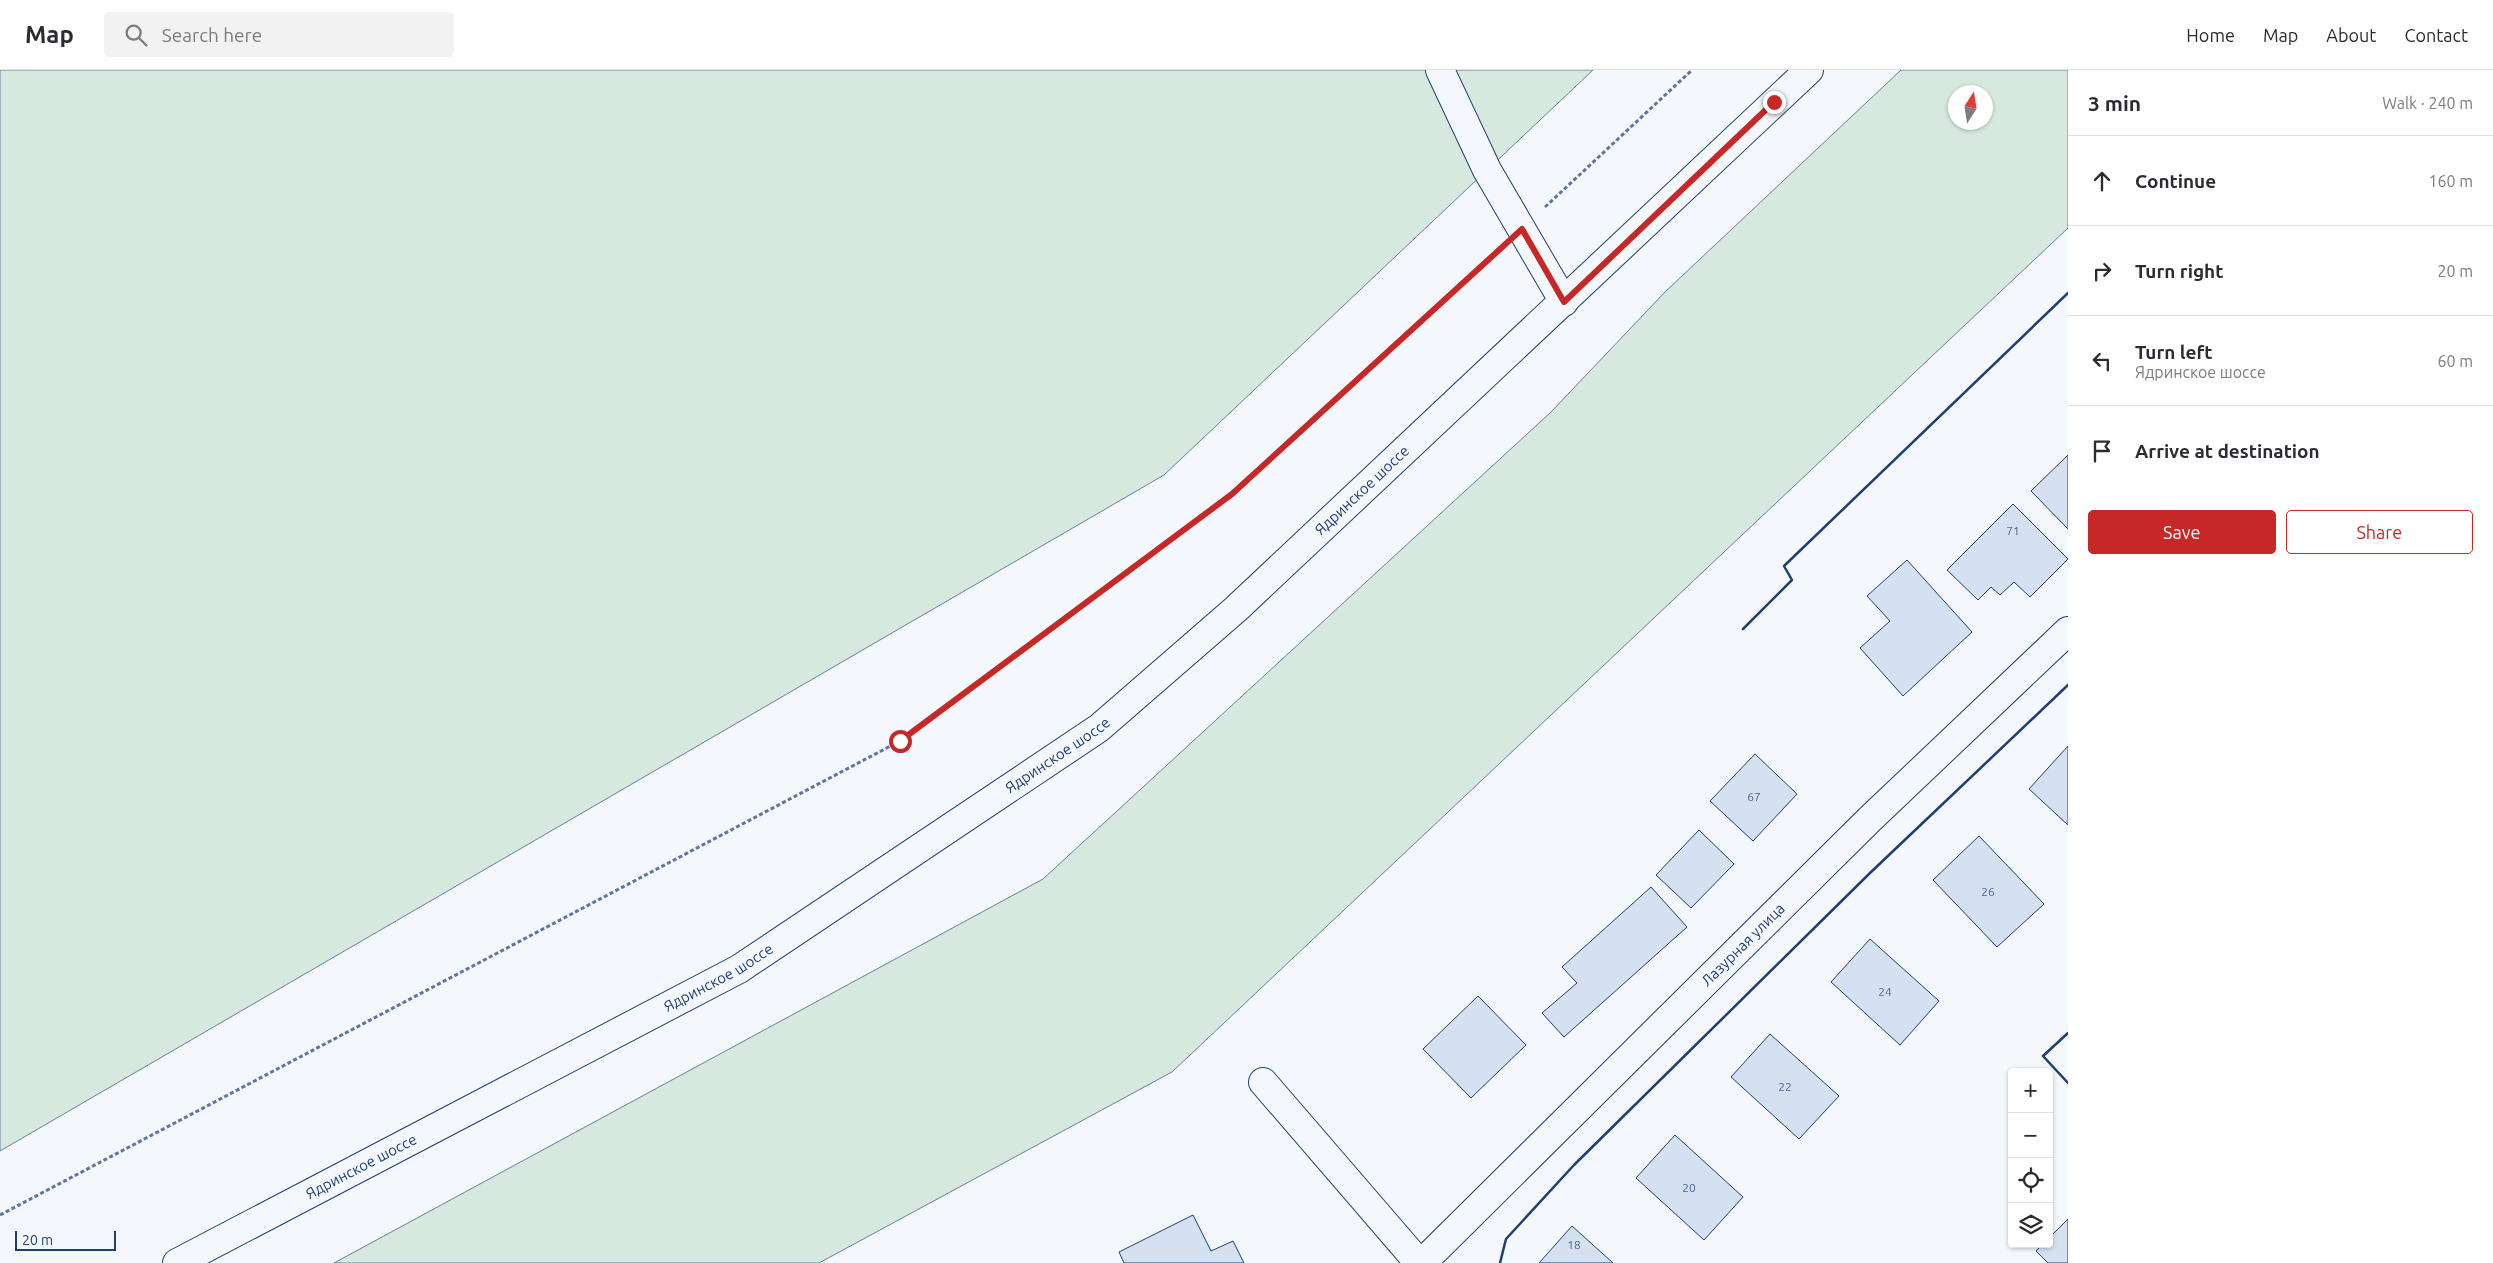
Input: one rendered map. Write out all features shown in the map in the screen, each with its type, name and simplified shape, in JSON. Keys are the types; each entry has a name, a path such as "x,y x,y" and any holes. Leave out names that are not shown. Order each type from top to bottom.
{"main road":[{"path":"1440,70 1487,170 1564,302"},
{"name":"Ядринское шоссе","path":"177,1263 739,969 1099,728 1236,610 1809,70"},
{"name":"Лазурная улица","path":"1421,1263 1870,819 2068,630"},
{"path":"1263,1082 1421,1263"}],"path":[{"path":"0,1215 900,741 1232,494 1522,229 1692,70"}],"shaded area":[{"path":"0,70 1593,70 1164,475 0,1151"},
{"path":"1901,70 2068,70 2068,228 1172,1072 819,1263 334,1263 1043,879 1551,412 1665,292"}],"building":[{"path":"2068,455 2068,529 2031,491"},
{"path":"2013,504 2068,559 2030,597 2014,582 2000,595 1991,587 1978,600 1947,570"},
{"path":"1907,560 1972,632 1903,696 1860,648 1890,621 1867,596"},
{"path":"2068,746 2068,825 2029,789"},
{"path":"1755,754 1797,794 1753,841 1710,801"},
{"path":"1699,830 1734,864 1691,908 1656,875"},
{"path":"1979,836 2044,904 1997,947 1933,880"},
{"path":"1651,887 1687,927 1564,1037 1542,1013 1577,983 1562,967"},
{"path":"1870,939 1939,1001 1900,1045 1831,982"},
{"path":"1478,996 1526,1045 1471,1098 1423,1049"},
{"path":"1770,1034 1839,1096 1799,1139 1731,1077"},
{"path":"1675,1135 1743,1197 1704,1240 1636,1178"},
{"path":"1193,1215 1211,1251 1233,1241 1244,1263 1124,1263 1119,1252"},
{"path":"2068,1219 2068,1263 2048,1263 2036,1251 2039,1248 2053,1248 2053,1234"},
{"path":"1572,1226 1613,1263 1539,1263"}],"wall":[{"path":"1743,629 1792,580 1784,566 2068,293"},
{"path":"1500,1263 1506,1239 1574,1165 1870,873 2068,685"},
{"path":"2068,1033 2043,1056 2068,1083"}],"route":[{"path":"900,741 1232,494 1522,229 1564,302 1774,102"}]}
